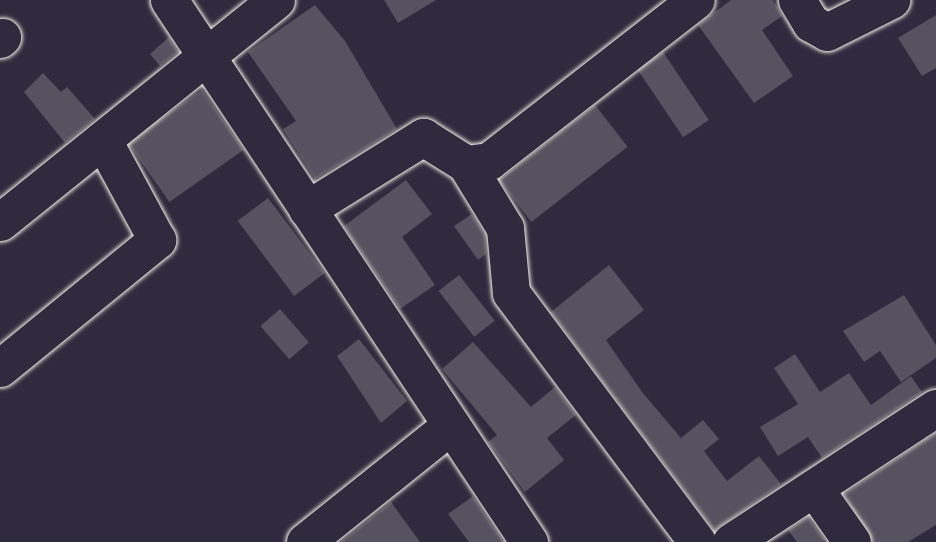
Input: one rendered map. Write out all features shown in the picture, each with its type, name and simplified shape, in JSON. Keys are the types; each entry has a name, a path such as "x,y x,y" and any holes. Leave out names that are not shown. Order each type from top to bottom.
{"street":[{"path":"169,0 209,54 307,209 529,542"},
{"path":"0,222 276,0"},
{"path":"466,164 489,161 696,0"},
{"path":"797,0 811,23 827,32 891,0"},
{"path":"307,209 423,137 466,164 505,228 512,293 697,542"},
{"path":"0,368 157,240 103,140"},
{"path":"731,542 936,408"},
{"path":"305,542 451,425"},
{"path":"814,488 852,542"}],"building":[{"path":"384,0 436,0 398,23"},
{"path":"731,0 773,0 782,16 762,30 793,76 754,103 698,25"},
{"path":"315,5 345,41 397,129 315,179 283,129 296,121 248,52"},
{"path":"936,15 936,68 922,76 898,38"},
{"path":"169,37 178,52 160,66 150,54"},
{"path":"663,52 709,120 683,137 637,69"},
{"path":"43,73 61,92 67,87 95,119 65,143 24,92"},
{"path":"202,90 244,150 169,202 127,142"},
{"path":"595,105 628,147 531,222 499,180"},
{"path":"406,180 432,214 402,237 435,285 400,309 344,226"},
{"path":"268,198 325,273 294,296 238,221"},
{"path":"472,214 485,235 486,254 478,260 454,226"},
{"path":"609,265 644,310 606,340 642,392 681,438 703,420 719,439 704,451 727,481 759,456 781,484 714,530 551,312"},
{"path":"459,275 495,321 474,337 439,291"},
{"path":"904,295 936,345 936,358 901,382 880,351 864,362 843,331"},
{"path":"280,309 309,342 289,359 260,326"},
{"path":"359,339 407,401 381,423 337,356"},
{"path":"473,342 531,407 555,387 576,415 547,438 564,460 525,492 488,442 497,435 442,369"},
{"path":"795,354 820,392 849,373 871,405 911,376 922,392 822,458 808,437 778,456 760,427 798,404 774,368"},
{"path":"936,433 936,525 908,542 873,542 844,494"},
{"path":"473,496 504,542 469,542 448,514"},
{"path":"391,502 420,542 341,542"},
{"path":"808,517 825,540 822,542 797,542 788,530"}]}
